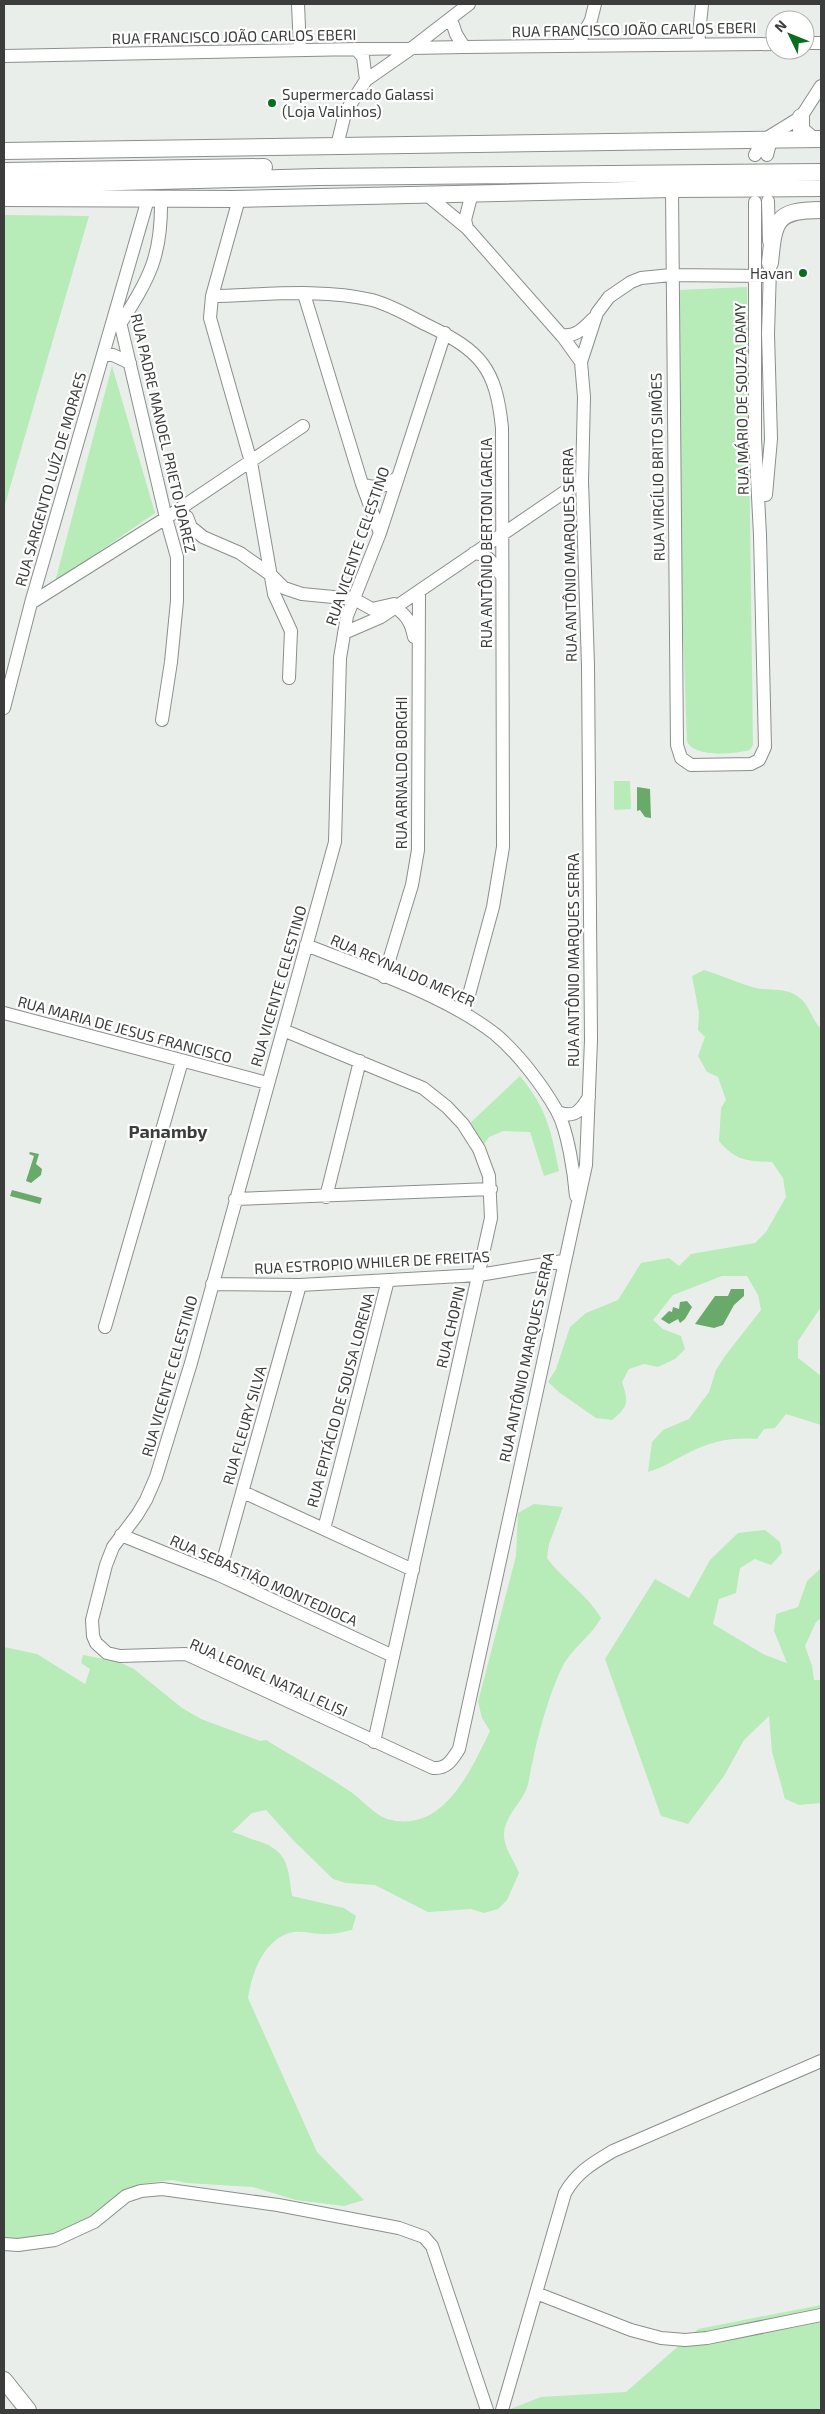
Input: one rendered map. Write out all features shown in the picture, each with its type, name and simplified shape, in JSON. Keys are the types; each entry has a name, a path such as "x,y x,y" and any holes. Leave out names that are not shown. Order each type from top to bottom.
{"main road":[{"path":"802,118 801,130 816,139"},
{"path":"4,151 337,146 765,146 816,139"},
{"path":"4,171 818,170"},
{"path":"4,184 308,177 818,170"},
{"path":"4,198 239,199 427,195 472,192 821,188"},
{"path":"770,270 775,228 784,216 792,212 821,210"},
{"path":"4,2380 28,2410"}],"street":[{"path":"298,4 300,50"},
{"path":"337,146 345,113 366,80 412,48 469,4"},
{"path":"577,46 591,20 595,4"},
{"path":"698,44 702,4"},
{"path":"451,19 456,34 464,46"},
{"path":"591,20 595,34 602,46"},
{"name":"RUA FRANCISCO JOÃO CARLOS EBERI","path":"4,56 464,46 765,44"},
{"path":"356,49 363,57 366,80"},
{"path":"765,146 802,118 821,86"},
{"name":"RUA VIRGÍLIO BRITO SIMÕES","path":"672,189 676,744 681,758 691,765 751,764"},
{"path":"467,228 465,220 472,192"},
{"path":"427,195 467,228 562,335 581,362"},
{"name":"RUA SARGENTO LUÍZ DE MORAES","path":"4,708 31,602 105,351 116,304 143,218 154,199"},
{"name":"RUA SARGENTO LUÍZ DE MORAES","path":"105,351 151,273 161,231 154,199"},
{"path":"239,199 212,296 210,318 251,462 276,600 290,631 289,678"},
{"name":"RUA MÁRIO DE SOUZA DAMY","path":"751,764 759,760 765,747 760,535 755,438 755,276 761,202 770,270 771,439 764,520 760,535"},
{"path":"143,218 148,216 155,219 161,231"},
{"name":"RUA ANTÔNIO MARQUES SERRA","path":"433,1768 445,1766 451,1762 459,1749 563,1261 586,1165 590,1096 588,675 582,480 584,397 581,362 594,318 609,297 631,282 642,278 672,275 755,276 770,270"},
{"path":"127,271 138,278 151,273"},
{"path":"304,294 362,484 380,532"},
{"name":"RUA ANTÔNIO BERTONI GARCIA","path":"212,296 304,294 373,300 446,333 472,350 485,369 499,396 502,428 503,846 493,907 464,1013"},
{"name":"RUA PADRE MANOEL PRIETO JOAREZ","path":"116,304 166,518 178,557 179,579 171,662 162,720"},
{"path":"562,335 572,336 577,334 594,318"},
{"path":"756,340 770,322"},
{"name":"RUA VICENTE CELESTINO","path":"93,1636 92,1620 106,1565 113,1547 146,1500 156,1477 212,1284 335,842 340,658 344,633 354,599 380,532 446,333"},
{"path":"105,351 130,363"},
{"path":"31,602 166,518 303,426"},
{"path":"362,484 369,487 383,486 398,477"},
{"path":"344,633 381,618 398,604 419,592 582,480"},
{"path":"187,517 191,527 203,537 240,553 271,575 284,588 302,594 354,599 372,609 398,604"},
{"path":"474,553 483,554 489,558 502,576"},
{"name":"RUA ARNALDO BORGHI","path":"384,977 412,885 418,850 419,592"},
{"name":"RUA ARNALDO BORGHI","path":"398,604 411,623 418,654"},
{"name":"RUA REYNALDO MEYER","path":"306,945 464,1013 496,1035 513,1051 558,1112 573,1170 577,1206"},
{"name":"RUA MARIA DE JESUS FRANCISCO","path":"4,1013 182,1062 267,1083"},
{"name":"RUA CHOPIN","path":"283,1030 423,1088 447,1107 463,1124 479,1149 489,1176 491,1189 491,1218 479,1275 374,1742"},
{"path":"326,1197 360,1061"},
{"path":"105,1327 182,1062"},
{"path":"558,1112 573,1114 579,1112 590,1096"},
{"path":"235,1199 326,1197 491,1189"},
{"name":"RUA ESTROPIO WHILER DE FREITAS","path":"212,1284 300,1285 479,1275 563,1261"},
{"name":"RUA EPITÁCIO DE SOUSA LORENA","path":"324,1529 388,1280"},
{"name":"RUA FLEURY SILVA","path":"219,1575 300,1285"},
{"path":"243,1492 413,1570"},
{"name":"RUA SEBASTIÃO MONTEDIOCA","path":"122,1536 219,1575 393,1656"},
{"name":"RUA LEONEL NATALI ELISI","path":"93,1636 107,1653 120,1656 186,1654 433,1768"},
{"path":"502,2410 565,2193 573,2179 591,2163 651,2134 821,2061"},
{"path":"4,2244 18,2245 55,2240 94,2222 126,2196 141,2191 162,2189 278,2205 400,2228 424,2238 432,2246 487,2410"},
{"path":"536,2294 631,2330 661,2338 685,2340 707,2338 821,2315"}],"shaded area":[{"path":"4,215 89,216 4,508"},
{"path":"747,287 753,745 750,750 735,753 715,753 697,750 687,741 679,522 678,290"},
{"path":"112,366 155,513 55,582"},
{"path":"614,781 630,781 631,809 614,810"},
{"path":"637,787 650,789 651,818 645,817 640,810 637,811"},
{"path":"704,970 752,987 792,993 805,1003 821,1029 821,1307 798,1341 798,1358 821,1376 821,1425 786,1414 775,1428 764,1429 757,1439 731,1439 698,1448 648,1472 652,1442 663,1430 689,1419 709,1392 716,1370 725,1356 761,1310 758,1295 747,1276 722,1276 673,1295 653,1320 663,1329 681,1336 685,1349 675,1359 658,1367 644,1364 629,1369 622,1382 626,1395 626,1404 612,1420 596,1418 560,1393 548,1382 556,1369 570,1327 586,1313 618,1300 641,1263 669,1258 679,1266 691,1254 755,1243 766,1232 786,1197 783,1178 772,1162 742,1159 731,1153 719,1141 721,1108 726,1100 718,1077 707,1072 698,1056 705,1037 698,1030 699,1013 692,976"},
{"path":"520,1076 536,1099 547,1120 553,1144 559,1171 544,1176 530,1132 503,1131 489,1137 482,1148 468,1125"},
{"path":"30,1152 39,1154 36,1164 42,1169 41,1175 31,1183 26,1181 34,1156 29,1154"},
{"path":"12,1190 42,1198 40,1204 10,1196"},
{"path":"731,1289 744,1289 744,1296 734,1305 723,1325 714,1328 695,1324 715,1296 728,1296"},
{"path":"687,1301 692,1307 685,1319 680,1323 678,1319 669,1324 661,1319 669,1311 672,1312 673,1307 679,1309 680,1302"},
{"path":"534,1504 563,1507 549,1544 547,1558 589,1602 601,1618 593,1630 569,1656 560,1671 542,1723 526,1790 509,1817 505,1828 504,1839 519,1873 507,1900 498,1909 484,1913 471,1909 428,1912 375,1885 346,1883 333,1879 294,1841 266,1810 252,1813 232,1832 268,1845 281,1855 288,1869 292,1896 344,1908 356,1916 352,1930 335,1934 294,1932 284,1935 275,1941 267,1948 256,1968 248,1998 317,2152 364,2200 344,2206 296,2200 253,2187 187,2183 172,2180 139,2184 67,2232 4,2244 4,1647 37,1654 85,1684 90,1669 81,1663 83,1655 119,1662 134,1669 182,1708 201,1719 260,1741 266,1740 351,1792 382,1817 407,1821 424,1817 439,1808 452,1796 474,1763 490,1731 482,1718 478,1702 516,1556 518,1513"},
{"path":"765,1530 780,1542 782,1553 771,1565 755,1559 740,1568 736,1593 719,1599 713,1624 765,1655 787,1663 774,1631 776,1614 798,1607 807,1581 821,1568 821,1618 816,1622 805,1646 812,1666 814,1680 821,1680 821,1803 799,1805 785,1799 772,1752 769,1716 744,1740 724,1776 688,1824 661,1816 605,1659 655,1579 689,1598 710,1560 738,1533"},
{"path":"821,2305 821,2410 508,2410 541,2397 626,2392 698,2329"}],"place":[{"name":"Supermercado Galassi (Loja Valinhos)","path":"272,103"},
{"name":"Havan","path":"803,273"}],"district":[{"name":"Panamby","path":"168,1131"}]}
